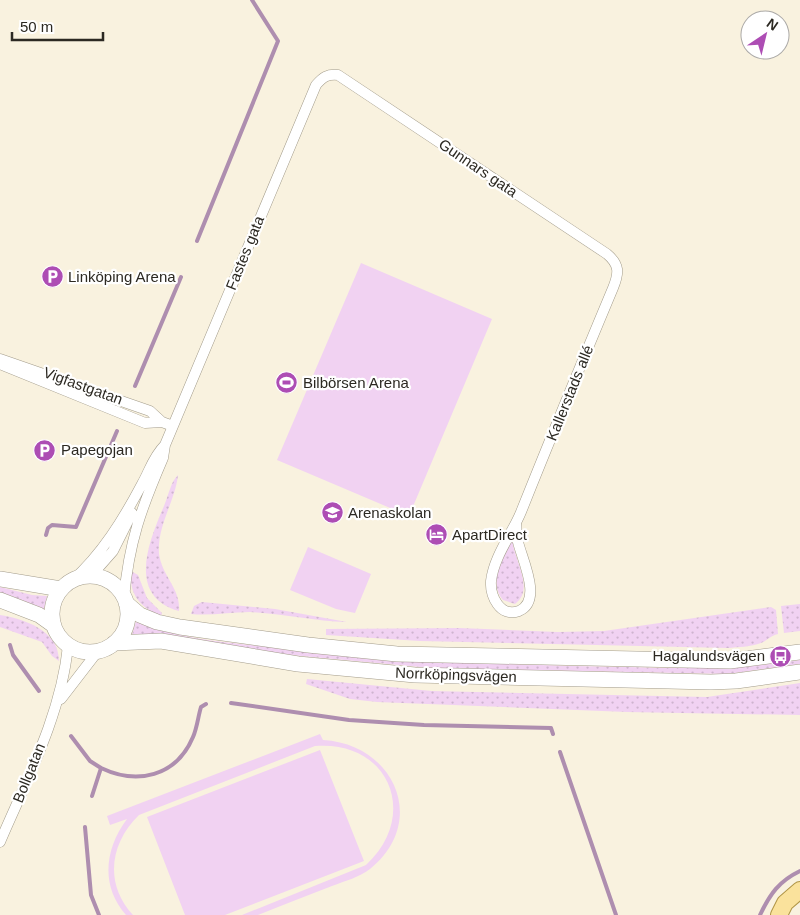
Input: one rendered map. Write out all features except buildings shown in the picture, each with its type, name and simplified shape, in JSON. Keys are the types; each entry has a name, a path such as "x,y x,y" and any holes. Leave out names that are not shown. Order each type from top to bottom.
{"main road":[{"path":"0,579 67,585 90,576 110,582 125,600 126,624 114,643 98,651 82,652 68,646 58,636 53,625 52,611 55,600 67,585"},
{"path":"0,600 39,615 53,625"},
{"name":"Norrköpingsvägen","path":"125,600 140,615 157,622 180,627 308,645 397,654 730,661 800,652"},
{"name":"Norrköpingsvägen","path":"114,643 162,641 298,664 415,675 711,682 744,680 800,672"},
{"path":"779,915 785,903 800,890"}],"street":[{"name":"Fastes gata","path":"125,600 127,564 133,535 163,458 165,445 316,85 322,77 330,74 338,75"},
{"name":"Gunnars gata","path":"338,75 607,254 616,263"},
{"name":"Kallerstads allé","path":"516,523 517,539 531,592 526,604 520,610 512,612 498,606 493,599 491,590 493,571 516,523 613,288 618,270 616,263"},
{"name":"Vigfastgatan","path":"0,359 150,411 162,422 173,426"},
{"name":"Vigfastgatan","path":"0,364 145,424 162,422"},
{"name":"Fastes gata","path":"90,576 113,551 123,534 155,454 165,445"},
{"name":"Fastes gata","path":"67,585 100,553 143,484"},
{"name":"Bollgatan","path":"0,842 57,704 66,668 68,646"},
{"name":"Bollgatan","path":"57,704 75,678 98,651"}],"shaded area":[{"path":"361,263 492,319 409,516 277,460"},
{"path":"178,475 163,523 159,554 177,596 179,611 163,604 152,593 147,580 146,566 153,535 172,485"},
{"path":"512,534 512,542 521,571 524,589 521,597 515,604 503,600 498,593 497,584 498,567"},
{"path":"308,547 371,574 355,613 336,609 290,590"},
{"path":"131,571 138,575 147,598 162,613 161,616 147,609 137,599 132,587"},
{"path":"0,587 32,595 47,596 44,609 0,593"},
{"path":"202,602 275,609 347,622 250,612 206,615 191,614 194,606"},
{"path":"800,604 800,631 784,633 781,606"},
{"path":"771,607 776,610 778,634 763,642 744,647 420,641 326,635 326,629 459,628 558,632 604,631"},
{"path":"0,615 29,623 47,634 57,650 59,661 52,656 42,642 0,627"},
{"path":"136,621 167,632 201,639 383,658 498,664 659,668 744,666 800,660 800,664 727,674 431,668 269,653 162,634 132,635"},
{"path":"307,679 432,691 707,697 800,683 800,715 627,712 377,702 350,699 306,684"},
{"path":"320,734 323,740 348,745 369,755 385,770 395,788 400,808 398,829 388,850 370,869 352,879 258,915 242,915 366,865 382,845 391,824 393,804 388,784 378,768 362,755 341,747 315,746 139,815 129,826 122,838 114,864 118,890 124,903 133,915 126,915 112,892 108,867 114,842 127,819 110,825 107,816"},
{"path":"320,750 364,861 225,915 185,915 147,817"}],"waterway":[{"path":"197,241 278,41 252,0"},
{"path":"135,386 181,277"},
{"path":"46,535 48,528 52,525 76,527 117,431"},
{"path":"10,645 13,655 39,691"},
{"path":"231,703 349,720 424,725 551,728 553,734"},
{"path":"101,768 128,776 154,774 166,769 186,751 194,734 201,707 206,704"},
{"path":"71,736 90,761 101,768 92,796"},
{"path":"560,752 616,915"},
{"path":"85,827 91,895 99,915"},
{"path":"760,915 776,889 786,879 800,871"}],"place":[{"name":"Linköping Arena","path":"52,277"},
{"name":"Bilbörsen Arena","path":"287,383"},
{"name":"Papegojan","path":"45,450"},
{"name":"Arenaskolan","path":"332,513"},
{"name":"ApartDirect","path":"436,535"},
{"name":"Hagalundsvägen","path":"781,656"}]}
